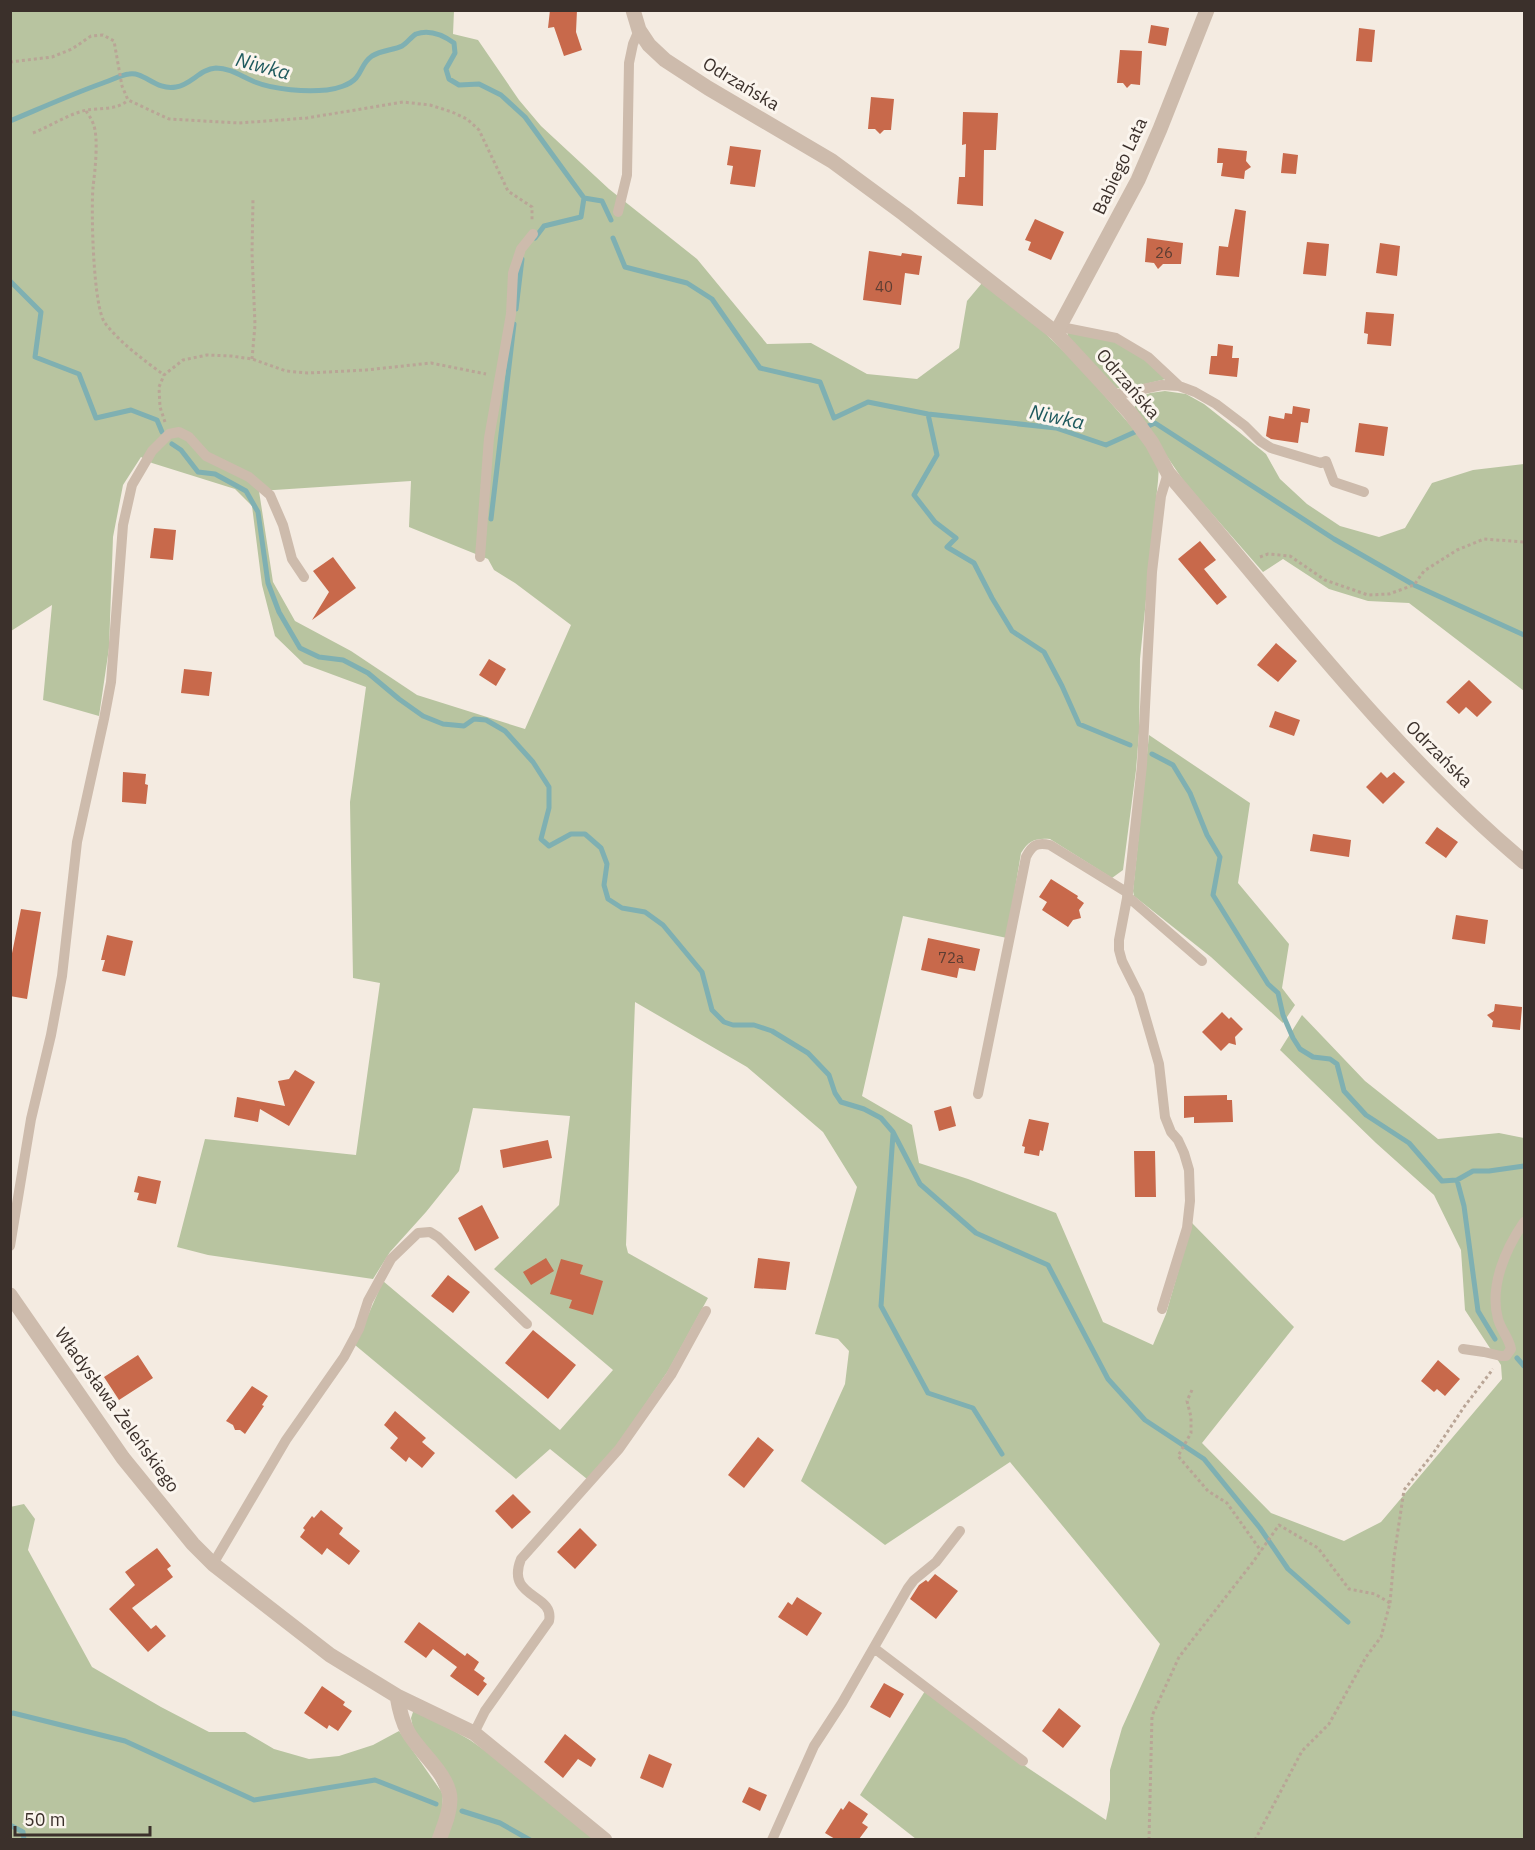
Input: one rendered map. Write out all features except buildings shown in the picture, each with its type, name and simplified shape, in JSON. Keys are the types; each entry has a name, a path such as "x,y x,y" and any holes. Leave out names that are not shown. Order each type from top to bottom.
{"street":[{"name":"Odrzańska","path":"633,10 639,30 649,45 665,60 832,161 1058,330 1130,413 1152,443 1168,473 1374,715 1439,783 1524,862"},
{"name":"Babiego Lata","path":"1058,330 1138,180 1207,10"},
{"name":"Władysława Żeleńskiego","path":"10,1295 123,1458 193,1544 213,1564 330,1655 397,1696 474,1733 605,1839"},
{"path":"397,1696 408,1733 448,1787 450,1797 448,1814 439,1839"}],"lane":[{"path":"618,212 627,175 629,63 639,30"},
{"path":"480,557 489,438 511,314 513,273 521,249 533,234"},
{"path":"1058,330 1116,338 1148,357 1179,386"},
{"path":"1115,395 1162,385 1179,386 1195,392 1216,404 1271,448 1321,463 1326,461 1334,482 1364,492"},
{"path":"10,1246 31,1119 62,976 76,842 111,682 123,525 132,485 152,451 169,434 179,432 189,437 206,456 249,477 270,495 283,525 292,560 304,577"},
{"path":"1162,1309 1187,1228 1191,1201 1189,1170 1185,1153 1171,1132 1166,1117 1159,1064 1138,995 1122,961 1119,940 1128,895 1142,765 1152,572 1161,496 1168,473"},
{"path":"978,1094 1026,857 1031,847 1040,843 1050,845 1128,895 1202,961"},
{"path":"1463,1349 1506,1356 1511,1349 1499,1322 1495,1306 1496,1286 1507,1253 1524,1221"},
{"path":"213,1564 286,1440 344,1357 359,1329 368,1301 391,1259 418,1233 430,1232 438,1237 527,1324"},
{"path":"474,1733 485,1711 549,1621 548,1608 521,1585 517,1578 517,1569 521,1559 619,1449 671,1375 706,1311"},
{"path":"772,1839 814,1746 908,1588 936,1562 960,1531"},
{"path":"874,1648 1023,1761"}],"path":[{"path":"10,62 52,57 72,49 91,36 103,35 114,41 122,86 128,100 168,119 239,123 307,118 403,102 430,105 452,112 467,119 479,130 508,191 532,207 533,234"},
{"path":"33,133 86,111 124,104 128,100"},
{"path":"86,111 94,124 96,161 92,193 93,252 97,293 103,322 137,355 164,375"},
{"path":"252,359 255,325 252,253 253,199"},
{"path":"169,434 160,406 159,387 164,375 183,360 207,355 252,359 286,371 308,373 431,363 500,376"},
{"path":"1244,562 1268,554 1290,556 1325,580 1368,595 1389,594 1414,585 1424,571 1456,550 1484,538 1524,542"},
{"path":"1255,1839 1302,1751 1329,1725 1366,1657 1382,1637 1390,1603 1404,1490 1432,1455 1501,1356"},
{"path":"1192,1390 1187,1401 1191,1418 1191,1433 1178,1456 1208,1491 1227,1503 1261,1551"},
{"path":"1149,1839 1152,1716 1179,1657 1279,1525 1318,1548 1349,1589 1375,1594 1390,1603"}],"green space":[{"path":"11,11 454,11 453,34 478,40 519,100 541,126 609,189 697,259 767,344 811,343 867,374 917,379 959,348 967,301 982,283 1027,316 1075,362 1139,435 1159,465 1140,659 1136,770 1123,870 1112,878 1050,839 1041,839 1027,845 1021,853 1007,938 903,916 862,1096 912,1125 919,1163 1056,1213 1103,1322 1153,1345 1166,1314 1192,1223 1294,1327 1202,1443 1271,1513 1344,1541 1381,1522 1502,1379 1501,1365 1465,1310 1461,1250 1434,1195 1376,1143 1280,1050 1302,1015 1365,1081 1438,1139 1499,1133 1524,1138 1524,1839 916,1839 860,1795 925,1691 1028,1768 1106,1820 1110,1800 1110,1770 1122,1728 1160,1644 1010,1462 885,1545 801,1481 845,1384 849,1351 838,1339 815,1334 857,1187 823,1132 747,1067 635,1002 626,1245 628,1253 708,1298 668,1371 616,1447 587,1479 550,1449 516,1479 355,1345 383,1281 560,1430 613,1370 494,1269 559,1205 570,1116 473,1108 459,1171 390,1252 373,1279 208,1255 177,1247 205,1139 356,1155 380,983 353,978 350,802 366,687 304,664 275,636 262,585 252,506 235,489 152,463 141,457 123,485 113,537 109,648 99,716 43,700 52,605 11,631","holes":["411,481 409,527 488,559 494,570 571,625 525,729 417,695 351,651 295,621 273,582 259,491"]},
{"path":"1067,331 1115,341 1146,360 1166,379 1124,389 1115,388 1069,341"},
{"path":"1165,391 1186,394 1204,404 1228,423 1266,454 1280,479 1307,504 1340,526 1379,537 1405,528 1432,483 1473,470 1524,464 1524,691 1409,603 1368,601 1329,589 1283,559 1263,572 1185,483 1134,408 1139,397"},
{"path":"1149,735 1250,803 1238,883 1289,944 1282,988 1295,1005 1283,1023 1211,957 1134,896"},
{"path":"24,1504 35,1519 28,1550 92,1667 209,1732 245,1732 274,1749 309,1759 339,1756 373,1745 399,1731 443,1794 442,1813 433,1839 11,1839 10,1507"},
{"path":"419,1711 470,1740 526,1780 596,1839 443,1839 453,1817 414,1733 411,1718 413,1712"}],"waterway":[{"name":"Niwka","path":"10,121 129,74 140,75 162,86 176,87 205,71 216,68 227,69 263,85 281,89 310,91 334,89 347,85 353,80 372,56 402,46 416,34 431,33 441,35 454,43 455,53 446,69 449,79 459,85 479,84 501,95 525,117 584,198 602,201 611,220"},
{"path":"535,238 544,226 581,217 584,198"},
{"name":"Niwka","path":"613,238 625,267 687,283 712,299 760,368 820,382 834,418 868,402 928,414 1056,428 1106,445 1155,423 1334,539 1414,585 1524,635"},
{"path":"516,309 522,259"},
{"path":"10,281 41,312 35,357 79,374 96,418 131,410 157,420 162,432"},
{"path":"491,519 514,324"},
{"path":"928,414 937,455 914,495 935,522 956,538 947,547 974,563 1012,631 1044,652 1079,724 1130,745"},
{"path":"172,444 181,450 198,472 215,474 246,491 258,512 268,583 279,612 300,648 319,657 343,660 368,673 423,716 443,724 464,726 474,719 486,720 505,731 533,762 549,787 549,808 541,839 549,846 571,834 585,834 601,848 607,864 604,885 608,899 622,908 645,912 663,925 702,972 712,1010 724,1022 733,1025 754,1025 772,1031 808,1053 829,1075 835,1093 841,1102 864,1109 881,1118 893,1132 920,1184 976,1233 1048,1265 1108,1379 1145,1420 1204,1459 1260,1528 1288,1569 1348,1622"},
{"path":"1152,754 1173,765 1190,793 1207,835 1220,857 1213,895 1268,984 1278,993 1283,1015 1300,1049 1313,1057 1330,1059 1337,1064 1344,1091 1366,1115 1409,1143 1442,1181 1457,1180 1473,1171 1524,1166"},
{"path":"893,1134 881,1306 928,1393 973,1408 1002,1454"},
{"path":"1457,1180 1464,1206 1478,1311 1495,1339"},
{"path":"1517,1358 1524,1366"},
{"path":"10,1714 125,1741 254,1800 375,1780 436,1804"},
{"path":"462,1811 500,1823 530,1840"},
{"path":"10,1825 23,1832 24,1840"}]}
